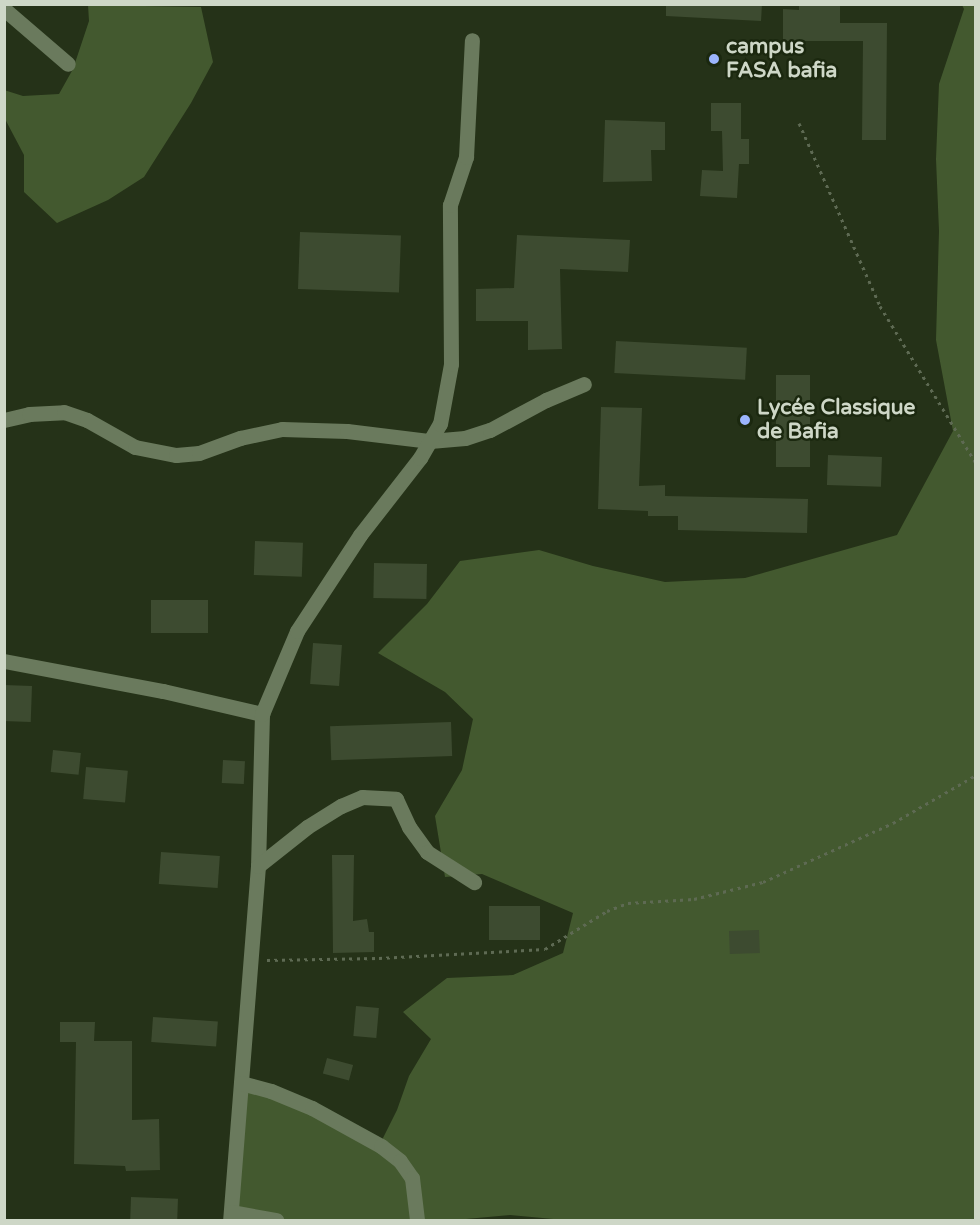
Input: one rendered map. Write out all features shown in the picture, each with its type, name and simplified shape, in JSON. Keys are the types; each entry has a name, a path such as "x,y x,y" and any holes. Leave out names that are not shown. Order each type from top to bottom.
{"street":[{"path":"4,9 68,64"},
{"path":"276,1221 230,1216 258,866 262,714 297,631 360,535 430,441 440,424 451,364 450,205 466,158 472,40"},
{"path":"4,420 29,414 64,412 87,420 135,447 176,455 199,453 240,438 282,429 347,431 430,441 465,438 490,430 546,400 584,384"},
{"path":"4,661 163,691 262,714"},
{"path":"258,866 307,827 341,806 362,798 396,799 409,826 428,852 474,882"},
{"path":"241,1083 271,1091 312,1108 381,1146 400,1161 412,1178 417,1221"}],"path":[{"path":"799,123 880,306 975,463"},
{"path":"250,960 379,958 545,949 607,911 627,903 694,899 763,882 893,823 975,775"}],"green space":[{"path":"88,5 201,7 213,62 191,103 144,177 108,200 57,223 24,192 24,155 5,119 4,90 23,96 59,94 73,69 89,21"},
{"path":"962,5 975,5 975,1220 564,1220 510,1215 455,1220 224,1220 239,1080 380,1144 397,1110 409,1076 431,1039 403,1012 447,978 513,975 563,953 573,913 482,874 445,877 435,816 462,770 473,719 445,692 378,653 427,604 460,561 539,550 593,566 665,582 745,578 897,535 953,431 936,340 939,231 936,159 939,84 964,9"}],"building":[{"path":"666,4 762,4 761,21 666,16"},
{"path":"799,4 840,4 840,23 887,23 886,140 862,140 863,41 783,41 783,9 799,10"},
{"path":"711,103 741,103 741,139 749,139 749,164 739,164 737,198 700,196 702,170 723,171 722,131 711,131"},
{"path":"605,120 665,122 665,150 651,150 652,181 603,182"},
{"path":"300,232 401,236 399,292 298,289"},
{"path":"517,235 630,240 628,272 560,269 562,349 528,350 528,321 476,321 476,289 514,288"},
{"path":"616,341 747,348 745,380 614,373"},
{"path":"776,375 810,375 810,467 776,467"},
{"path":"601,407 642,408 639,486 665,485 665,496 808,499 807,533 678,530 678,516 648,516 648,511 598,509"},
{"path":"828,455 882,457 881,487 827,485"},
{"path":"255,541 303,543 302,577 254,575"},
{"path":"374,563 427,564 426,599 373,598"},
{"path":"151,600 208,600 208,633 151,633"},
{"path":"313,643 342,645 339,686 310,684"},
{"path":"4,685 32,686 31,722 4,721"},
{"path":"451,722 452,756 331,760 330,726"},
{"path":"53,750 81,753 79,775 51,772"},
{"path":"223,760 245,761 244,784 222,783"},
{"path":"86,767 128,771 125,803 83,799"},
{"path":"161,852 220,856 218,888 159,884"},
{"path":"332,855 354,855 353,921 367,919 369,932 374,932 374,952 333,953"},
{"path":"489,906 540,906 540,940 489,940"},
{"path":"759,930 760,953 730,954 729,931"},
{"path":"356,1006 379,1008 376,1038 353,1036"},
{"path":"153,1017 218,1022 216,1046 151,1042"},
{"path":"60,1022 95,1022 94,1041 132,1041 132,1120 159,1119 160,1170 126,1171 125,1166 74,1164 76,1042 60,1042"},
{"path":"327,1058 353,1065 349,1080 323,1073"},
{"path":"131,1197 178,1199 177,1220 130,1220"}],"place":[{"name":"campus FASA bafia","path":"714,59"},
{"name":"Lycée Classique de Bafia","path":"745,420"}]}
